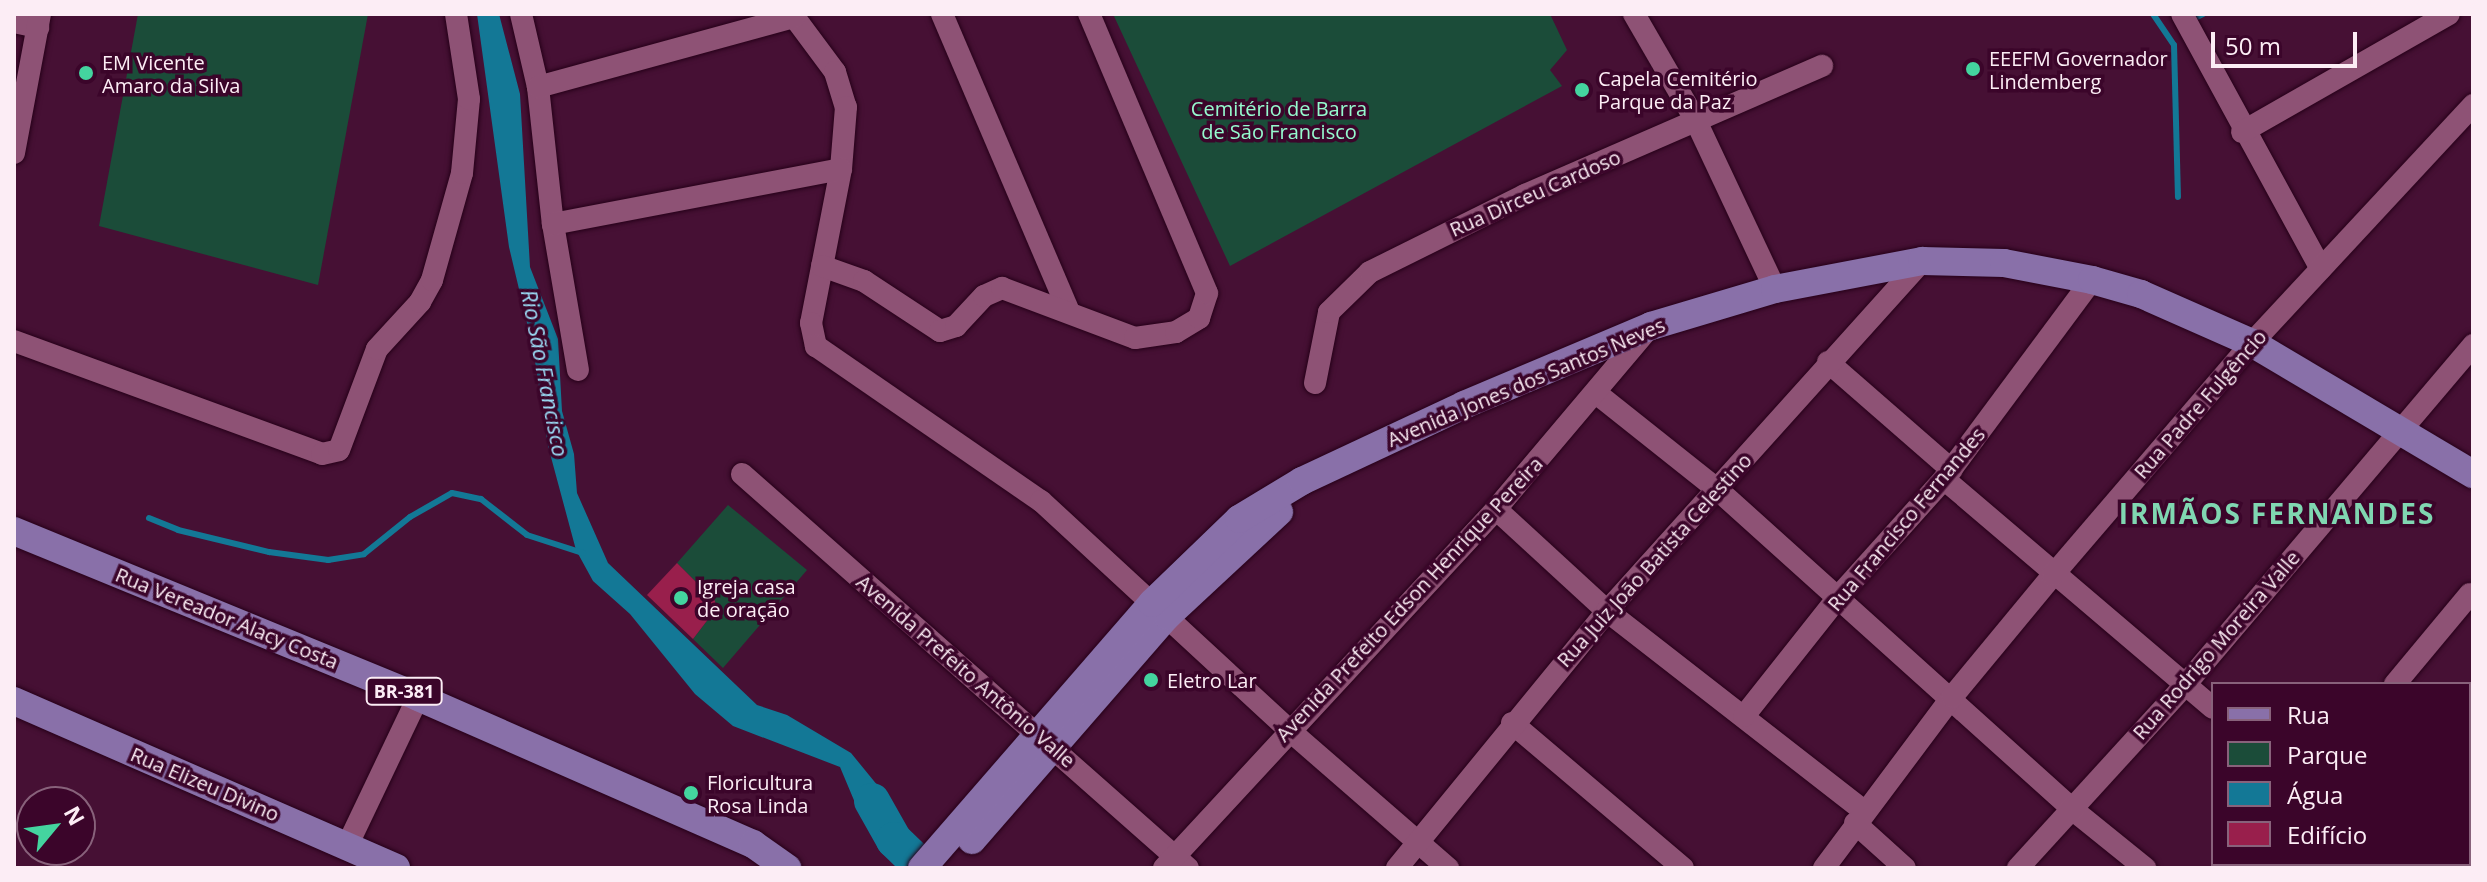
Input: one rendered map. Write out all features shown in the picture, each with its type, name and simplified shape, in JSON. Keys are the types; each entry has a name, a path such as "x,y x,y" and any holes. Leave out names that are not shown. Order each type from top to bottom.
{"main road":[{"name":"Avenida Jones dos Santos Neves","path":"922,868 949,857 1160,610 1343,462 1651,326 1775,289 1922,261 2004,263 2092,280 2141,294 2252,343 2473,474"},
{"name":"Rua Vereador Alacy Costa","path":"14,531 418,697 753,844 787,868"},
{"name":"Rua Elizeu Divino","path":"14,701 396,868"}],"street":[{"path":"14,341 322,454 344,446 377,349 420,302 432,280 462,173 469,118 456,14"},
{"path":"521,14 538,87 553,224 578,370"},
{"path":"822,266 864,281 940,331 956,326 984,296 1002,288 1068,310 1121,334 1147,338 1189,326 1204,312 1207,293 1089,14"},
{"path":"1634,14 1696,121 1775,289"},
{"path":"2182,14 2242,132 2321,269"},
{"path":"2242,132 2449,14"},
{"path":"538,87 793,16 835,72 843,92 846,126 841,169 810,330 822,353 923,415 1041,501 1289,730 1448,868"},
{"path":"942,19 1068,310"},
{"path":"14,22 39,21 14,153"},
{"name":"Rua Dirceu Cardoso","path":"1315,383 1329,312 1370,272 1525,195 1822,66"},
{"name":"Rua Padre Fulgêncio","path":"1824,868 1952,697 2053,575 2252,343 2473,105"},
{"path":"553,224 841,169"},
{"name":"Rua Juiz João Batista Celestino","path":"1397,868 1512,723 1607,611 1922,261"},
{"name":"Rua Francisco Fernandes","path":"1744,716 1839,596 1948,475 2092,280"},
{"name":"Avenida Prefeito Edson Henrique Pereira","path":"1176,864 1289,730 1496,509 1651,326"},
{"name":"Rua Rodrigo Moreira Valle","path":"2018,868 2185,685 2398,429 2473,345"},
{"path":"1828,362 2053,575 2211,706"},
{"path":"1596,393 1718,490 1952,697 2072,809 2145,868"},
{"name":"Avenida Prefeito Antônio Valle","path":"742,474 1046,741 1176,864"},
{"path":"1496,509 1607,611 1744,716 1860,817 1905,868"},
{"path":"2397,682 2470,594"},
{"path":"347,846 418,697"},
{"path":"1512,723 1683,868"}],"green space":[{"path":"138,14 368,14 318,285 99,226"},
{"name":"Cemitério de Barra de São Francisco","path":"1113,14 1550,14 1567,50 1550,70 1562,86 1230,266"},
{"path":"728,505 807,570 723,668 693,639 716,609 715,601 677,563"}],"water":[{"path":"477,14 499,14 520,94 530,267 558,339 562,411 574,454 577,493 608,563 757,705 787,715 851,753 878,786 882,810 906,833 893,848 861,817 840,767 733,726 695,694 630,614 593,581 576,550 548,446 533,348 509,247"}],"building":[{"name":"Igreja casa de oração","path":"677,563 715,601 716,609 693,639 647,595"}],"waterway":[{"path":"2153,14 2174,45 2178,197"},
{"path":"2197,17 2203,14"},
{"path":"149,518 178,530 269,552 328,560 364,554 410,517 452,493 481,499 527,535 583,553"},
{"name":"Rio São Francisco","path":"872,801 894,840 923,868"}],"place":[{"name":"EEEFM Governador Lindemberg","path":"1973,69"},
{"name":"EM Vicente Amaro da Silva","path":"86,73"},
{"name":"Capela Cemitério Parque da Paz","path":"1582,90"},
{"name":"Igreja casa de oração","path":"681,598"},
{"name":"Eletro Lar","path":"1151,680"},
{"name":"Floricultura Rosa Linda","path":"691,793"}],"district":[{"name":"IRMÃOS FERNANDES","path":"2277,513"}]}
